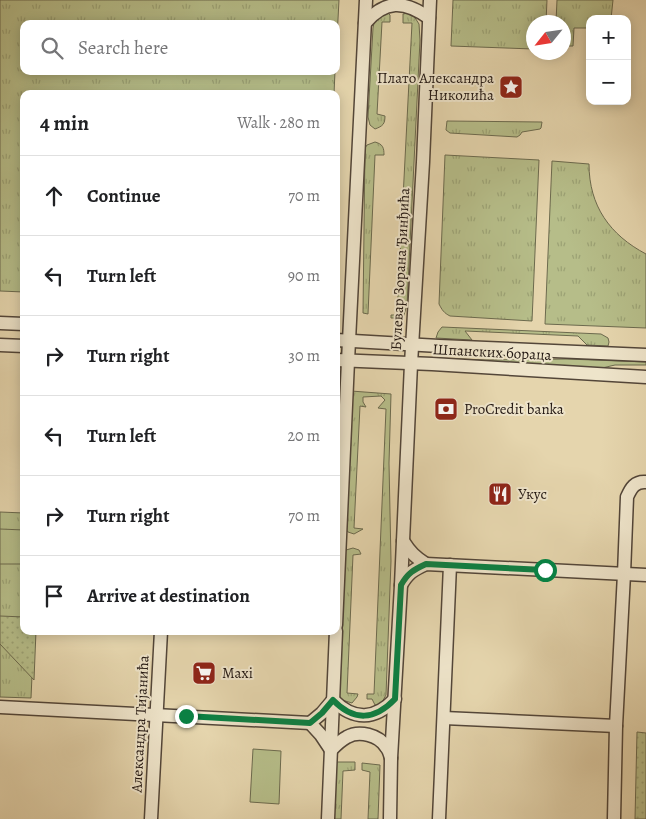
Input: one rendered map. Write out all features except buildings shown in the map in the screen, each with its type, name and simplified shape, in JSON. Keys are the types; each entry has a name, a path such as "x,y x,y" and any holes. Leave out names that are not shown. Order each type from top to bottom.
{"street":[{"path":"340,448 343,341 366,0"},
{"name":"Булевар Зорана Ђинђића","path":"390,819 391,758 430,0"},
{"path":"365,23 373,11 384,3 398,1 409,4 429,18"},
{"path":"0,323 20,324"},
{"name":"Шпанских бораца","path":"343,341 646,355"},
{"path":"0,345 20,346"},
{"name":"Шпанских бораца","path":"342,360 646,377"},
{"path":"614,819 616,726 627,497 634,485 646,482"},
{"path":"403,541 414,556 426,564"},
{"path":"401,585 413,570 426,564 646,575"},
{"path":"439,819 450,565"},
{"name":"Александра Тијанића","path":"151,819 161,635"},
{"path":"328,819 336,635"},
{"path":"333,700 348,712 358,716 369,716 382,710 395,699"},
{"path":"0,707 310,723 333,700"},
{"path":"444,718 616,726"},
{"path":"310,723 331,750"},
{"path":"331,750 348,736 365,734 376,738 386,746 391,758"}],"green space":[{"path":"0,0 339,0 338,20 20,20 20,75 335,75 334,90 20,90 20,292 0,291"},
{"path":"453,0 547,0 546,15 526,15 526,49 451,46"},
{"path":"557,0 613,0 611,15 586,15 586,28 574,28 573,46 571,46 571,15 556,15"},
{"path":"386,11 390,15 390,22 382,22 377,114 385,116 385,119 380,127 375,129 370,125 368,117 373,28 375,18"},
{"path":"412,13 419,24 420,40 407,305 403,318 391,318 391,315 397,315 412,23 403,23 403,14"},
{"path":"447,121 542,122 540,129 522,132 517,137 450,133 446,130"},
{"path":"375,142 380,144 384,150 384,155 375,155 368,314 363,313 365,148 367,145"},
{"path":"445,155 539,160 532,321 450,316 440,306"},
{"path":"552,161 589,164 593,193 604,218 622,238 646,254 646,328 545,324"},
{"path":"442,327 601,334 608,338 609,342 608,346 587,345 578,336 465,331 472,340 436,338"},
{"path":"437,358 485,360 567,359 646,362 646,365 615,365 602,368 437,360"},
{"path":"351,391 391,394 389,463 391,561 386,695 381,704 375,705 372,699 367,699 367,694 374,694 386,409 378,408 385,400 381,396 363,397 366,407 360,406 354,528 363,529 354,534 348,532 344,526"},
{"path":"0,512 20,513 20,635 34,635 31,698 0,697"},
{"path":"0,529 20,530 20,564 0,564"},
{"path":"353,548 359,550 361,554 353,555 347,693 358,694 352,703 342,700 338,696 343,556 346,550"},
{"path":"0,616 20,617 20,635 36,635 34,680 0,644"},
{"path":"637,732 646,733 646,819 635,819"},
{"path":"253,749 281,751 279,804 250,802"},
{"path":"333,762 355,762 355,770 343,771 341,819 331,819"},
{"path":"362,763 380,765 378,819 368,819 370,772 362,770"}],"place":[{"name":"Плато Александра Николића","path":"511,87"},
{"name":"ProCredit banka","path":"446,409"},
{"name":"Укус","path":"500,494"},
{"name":"Maxi","path":"204,673"}],"route":[{"path":"186,716 310,723 333,700 340,707 358,716 369,716 377,713 395,699 401,585 413,570 426,564 545,570"}]}
